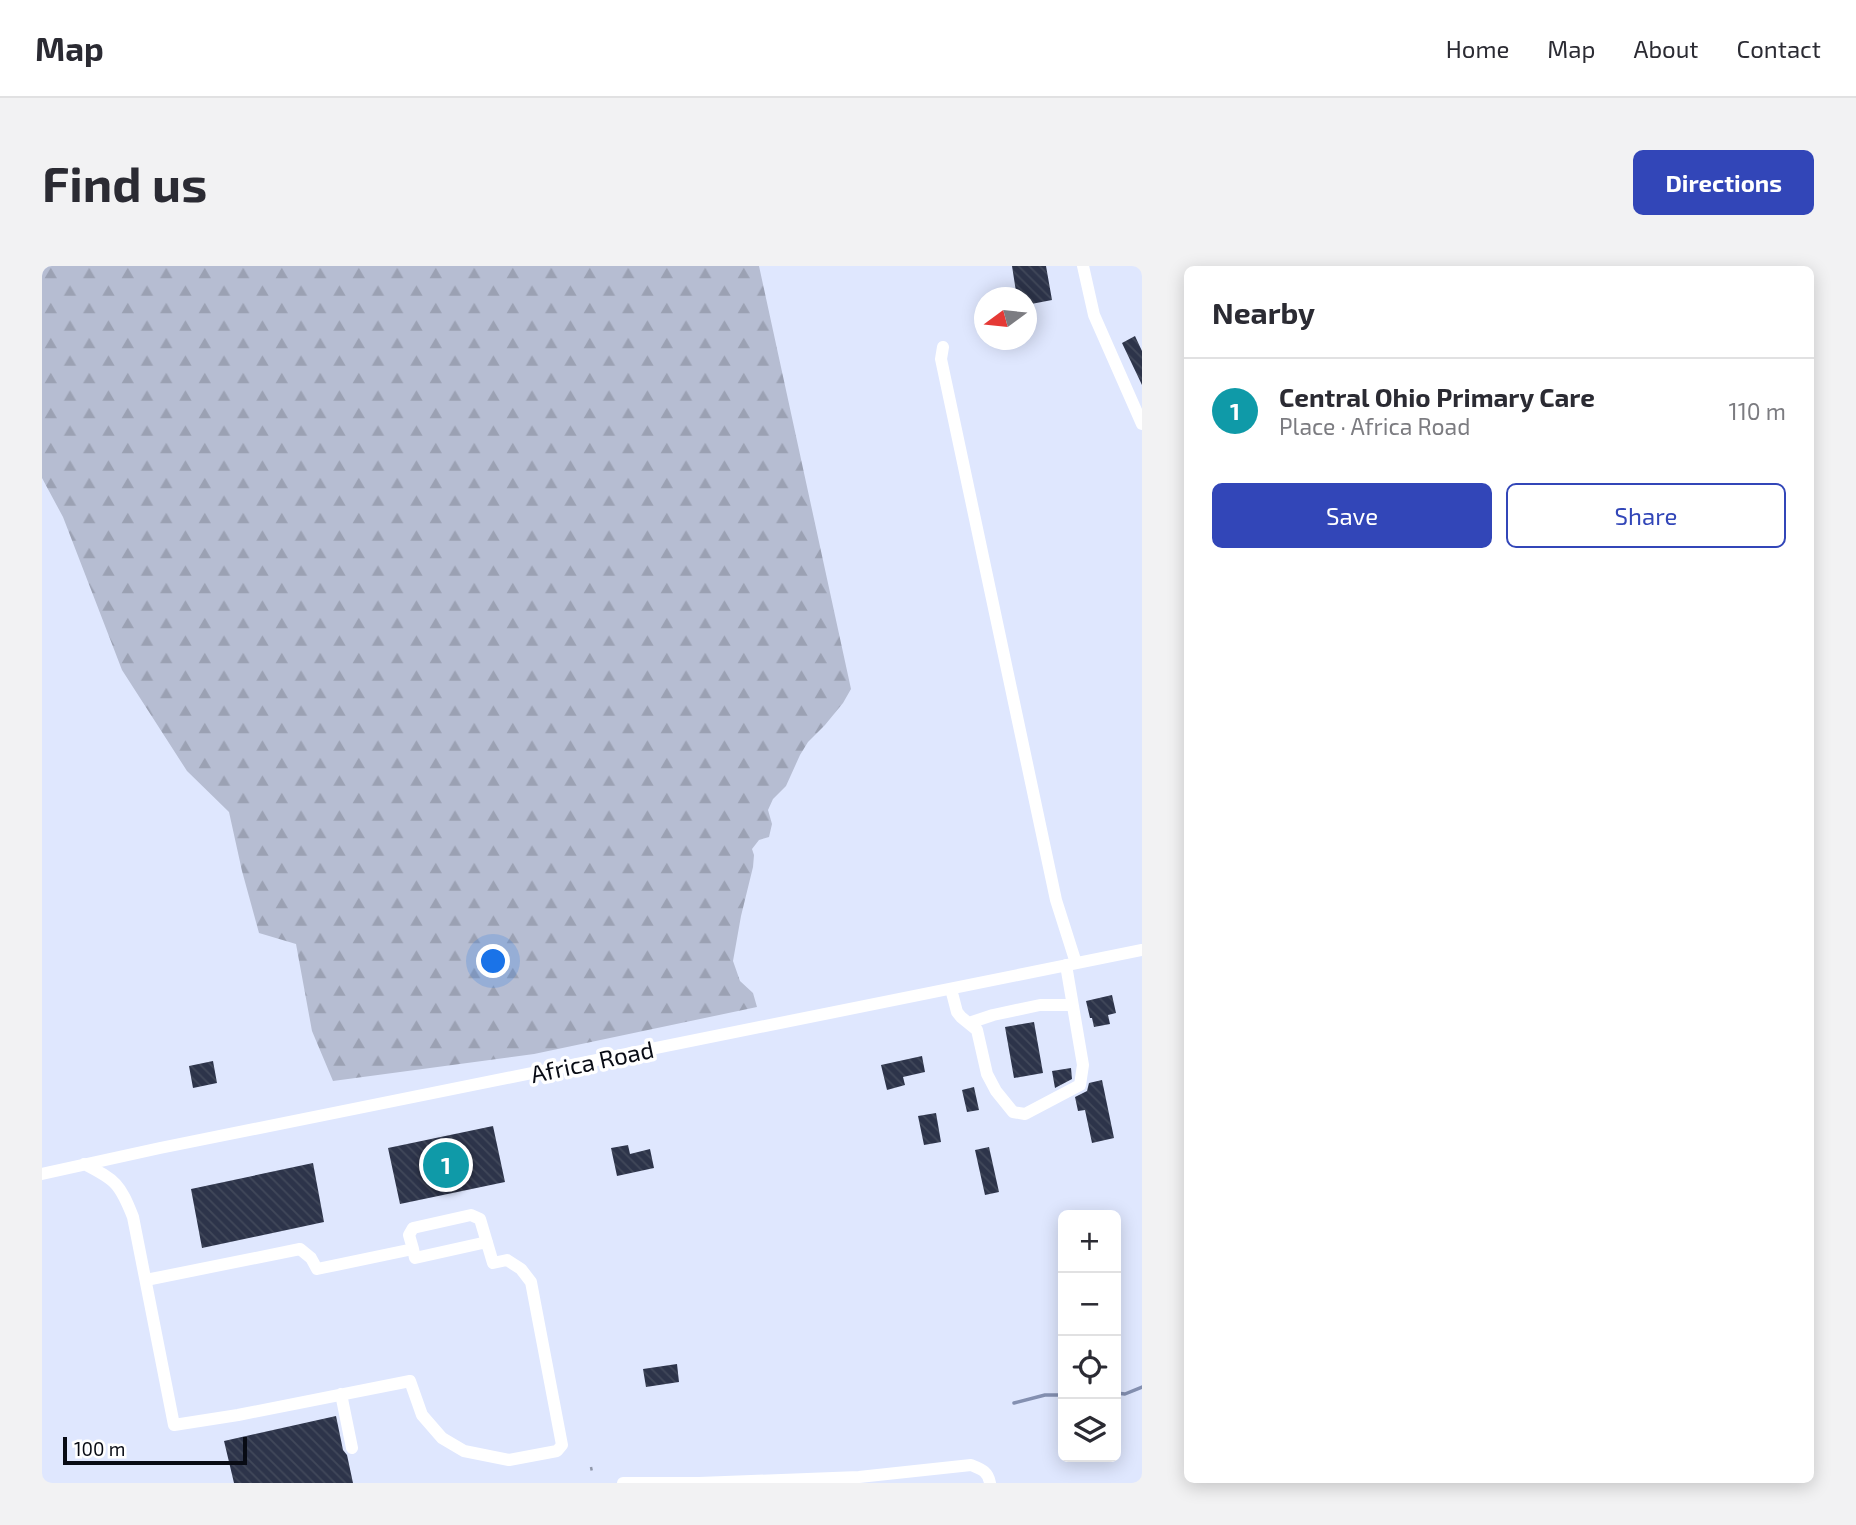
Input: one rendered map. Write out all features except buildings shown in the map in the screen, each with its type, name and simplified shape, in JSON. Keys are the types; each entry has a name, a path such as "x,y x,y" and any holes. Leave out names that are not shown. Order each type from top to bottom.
{"street":[{"path":"1083,266 1094,315 1142,424"},
{"path":"943,347 941,359 1071,964 1072,1005 1083,1065 1080,1085 1025,1114 1013,1112 996,1091 987,1074 976,1030 957,1012 951,989"},
{"name":"Africa Road","path":"42,1174 160,1147 1142,950"},
{"path":"969,1023 1040,1005 1072,1005"},
{"path":"84,1164 116,1183 124,1194 133,1217 174,1425 410,1381 422,1415 442,1438 464,1451 509,1460 557,1451 562,1445 531,1282 522,1269 507,1260 493,1264 487,1242 480,1219 471,1215 413,1227 409,1235 415,1258 487,1242"},
{"path":"146,1280 300,1249 312,1258 317,1269 413,1249"},
{"path":"341,1394 352,1448"},
{"path":"623,1483 835,1480 971,1465 984,1470 990,1483"}],"path":[{"path":"591,1467 592,1472"}],"green space":[{"path":"42,266 759,266 851,689 843,703 808,742 786,786 773,799 768,810 772,824 769,837 759,840 752,849 753,867 733,961 740,981 753,993 757,1007 534,1054 333,1081 312,1031 296,944 259,933 229,812 187,771 122,670 63,517 42,478"}],"waterway":[{"path":"1121,1394 1142,1387"},
{"path":"1014,1403 1045,1395 1058,1395"}],"place":[{"name":"Central Ohio Primary Care","path":"446,1165"}]}
